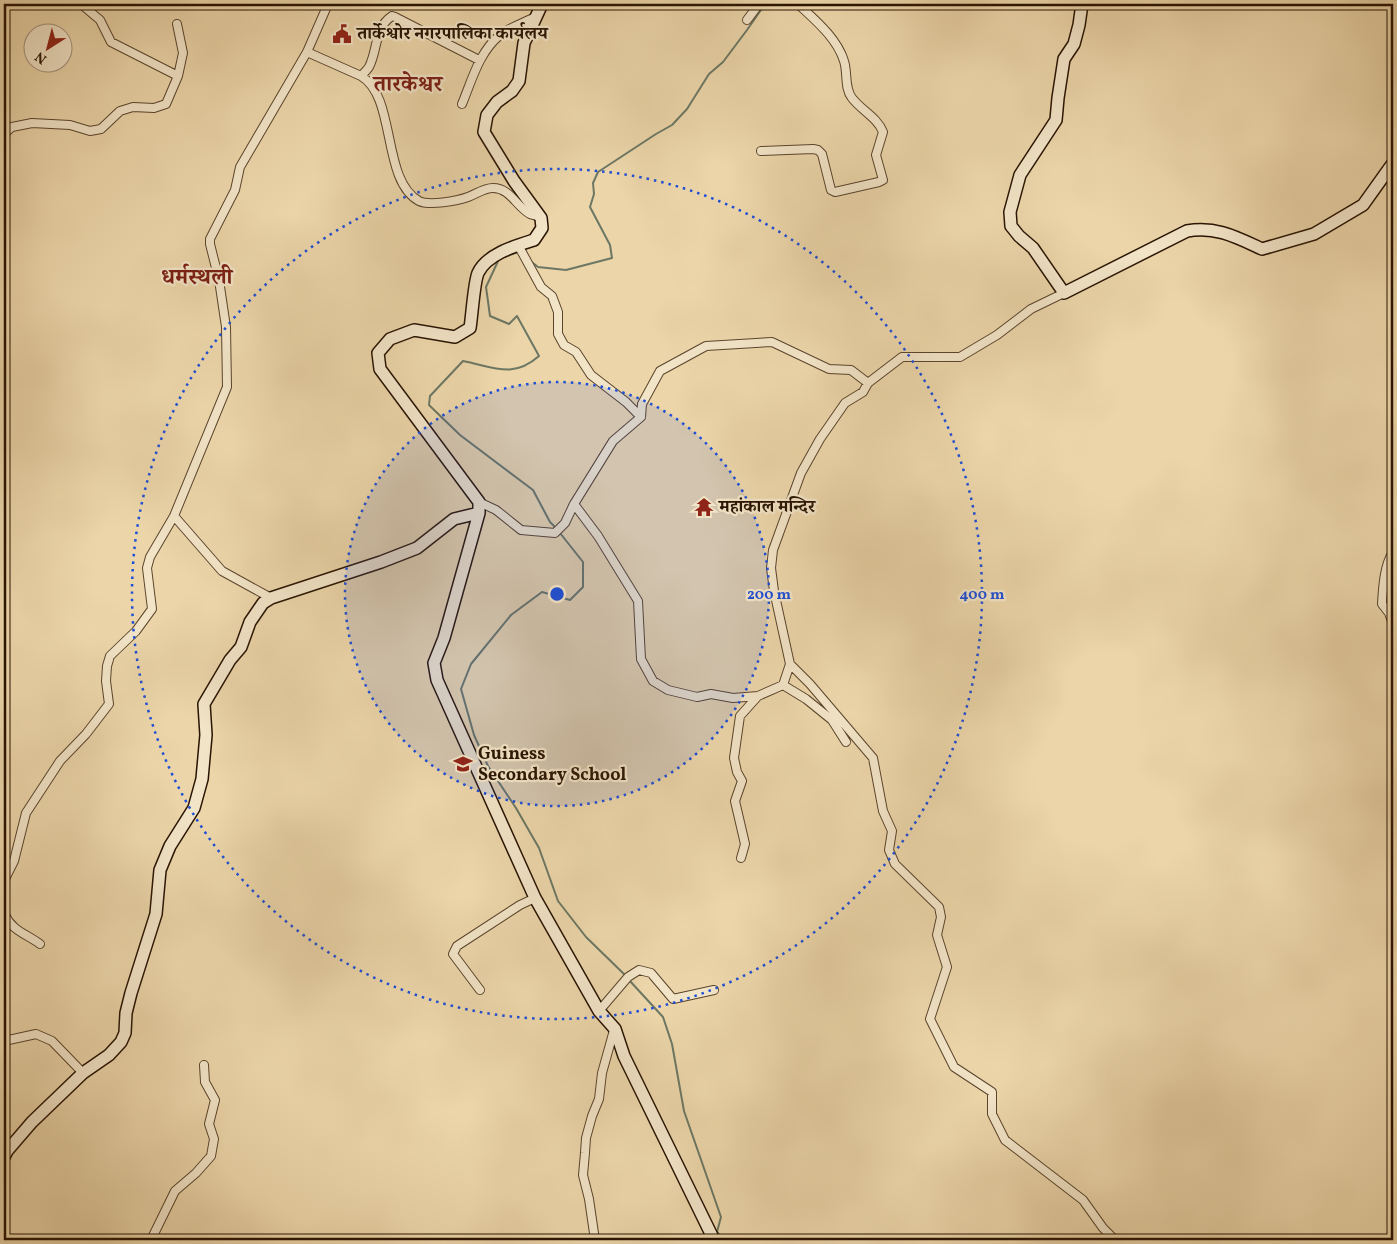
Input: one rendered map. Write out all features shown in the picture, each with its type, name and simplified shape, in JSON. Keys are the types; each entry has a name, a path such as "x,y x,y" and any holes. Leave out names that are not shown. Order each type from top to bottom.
{"street":[{"path":"81,4 100,20 111,42 178,76"},
{"path":"4,881 14,861 26,813 60,761 86,734 109,704 106,681 110,656 136,631 152,609 147,568 150,557 174,516 227,387 226,327 219,280 210,239 235,190 240,167 307,52 328,4"},
{"path":"479,508 380,369 378,353 390,339 414,330 455,337 470,328 478,274 490,258 520,248 534,240 542,228 541,218 514,181 484,132 487,115 497,102 512,91 518,81 524,43 542,4"},
{"path":"748,20 759,4"},
{"path":"761,151 813,148 818,150 822,154 831,190 835,192 883,180 876,155 883,132 872,116 851,96 848,89 844,60 831,37 798,4"},
{"path":"1064,293 1033,248 1018,236 1011,226 1010,212 1020,175 1056,120 1064,59 1074,44 1082,4"},
{"path":"362,76 369,67 378,34 386,20 392,16 480,60"},
{"path":"462,104 480,60 490,45 501,34 535,17"},
{"path":"4,134 12,127 32,123 70,125 90,131 101,129 120,111 133,107 154,108 166,104 178,76 183,53 177,24"},
{"path":"307,52 362,76 374,88 401,180 408,192 420,202 434,203 466,198 492,188 502,189 529,213 541,218"},
{"path":"1115,1240 1103,1228 1083,1200 1005,1140 992,1114 992,1092 954,1067 947,1055 930,1019 948,968 937,935 941,917 939,907 895,864 889,850 892,831 883,811 873,758 810,684 790,664 774,591 771,568 773,550 801,473 820,439 844,403 862,392 868,382 902,357 960,357 997,334 1031,309 1187,230 1202,228 1230,234 1262,249 1314,234 1363,205 1393,163"},
{"path":"520,248 541,287 552,296 558,312 558,334 564,345 576,352 591,375 626,402 641,417"},
{"path":"4,1157 32,1122 83,1073 109,1055 121,1042 125,1033 126,1012 131,993 156,914 160,870 170,846 194,808 202,779 206,735 204,704 230,660 241,647 250,622 263,603 271,598 381,562 417,548 454,519 479,508 496,510 521,530 555,533 565,523 574,504 614,441 641,417 642,404 660,371 706,346 772,342 829,369 852,370 868,382"},
{"path":"574,504 598,536 638,601 641,659 653,681 668,690 697,698 711,694 733,698 758,696 782,685 790,664"},
{"path":"479,508 444,638 434,663 437,680 442,695 535,898 599,1011 614,1029 624,1056 649,1110 714,1240"},
{"path":"174,516 222,571 271,598"},
{"path":"1393,552 1389,558 1382,604 1389,613 1393,624"},
{"path":"782,685 832,720 846,742"},
{"path":"741,858 745,844 736,801 742,781 737,772 734,758 740,716 758,696"},
{"path":"480,990 453,954 457,946 520,905 535,898"},
{"path":"4,913 10,925 40,944"},
{"path":"599,1011 628,977 639,970 651,973 673,999 714,990"},
{"path":"595,1240 589,1199 583,1175 586,1138 599,1100 602,1073 614,1029"},
{"path":"4,1040 36,1034 52,1041 83,1073"},
{"path":"151,1240 175,1191 196,1173 211,1156 214,1139 209,1124 215,1100 205,1082 204,1065"}],"waterway":[{"path":"529,260 538,267 566,270 612,258 610,245 590,207 594,194 593,183 598,172 672,125 687,109 709,74 723,62 765,4"},
{"path":"504,257 518,252"},
{"path":"499,259 486,287 490,316 509,324 517,316 539,356 530,363 512,369 494,368 463,361 430,396 429,405 460,435 533,490 550,522 557,529"},
{"path":"560,533 583,562 583,587 570,600 542,592 511,615 471,664 461,689 474,735 488,766 516,808 539,848 558,901 586,937 626,976"},
{"path":"629,980 663,1017 672,1044 684,1111 721,1217 717,1232 724,1240"}],"place":[{"name":"तार्केश्वोर नगरपालिका कार्यलय","path":"342,34"},
{"name":"महांकाल मन्दिर","path":"704,507"},
{"name":"Guiness Secondary School","path":"463,764"}],"district":[{"name":"तारकेश्वर","path":"408,85"},
{"name":"धर्मस्थली","path":"197,278"}]}
